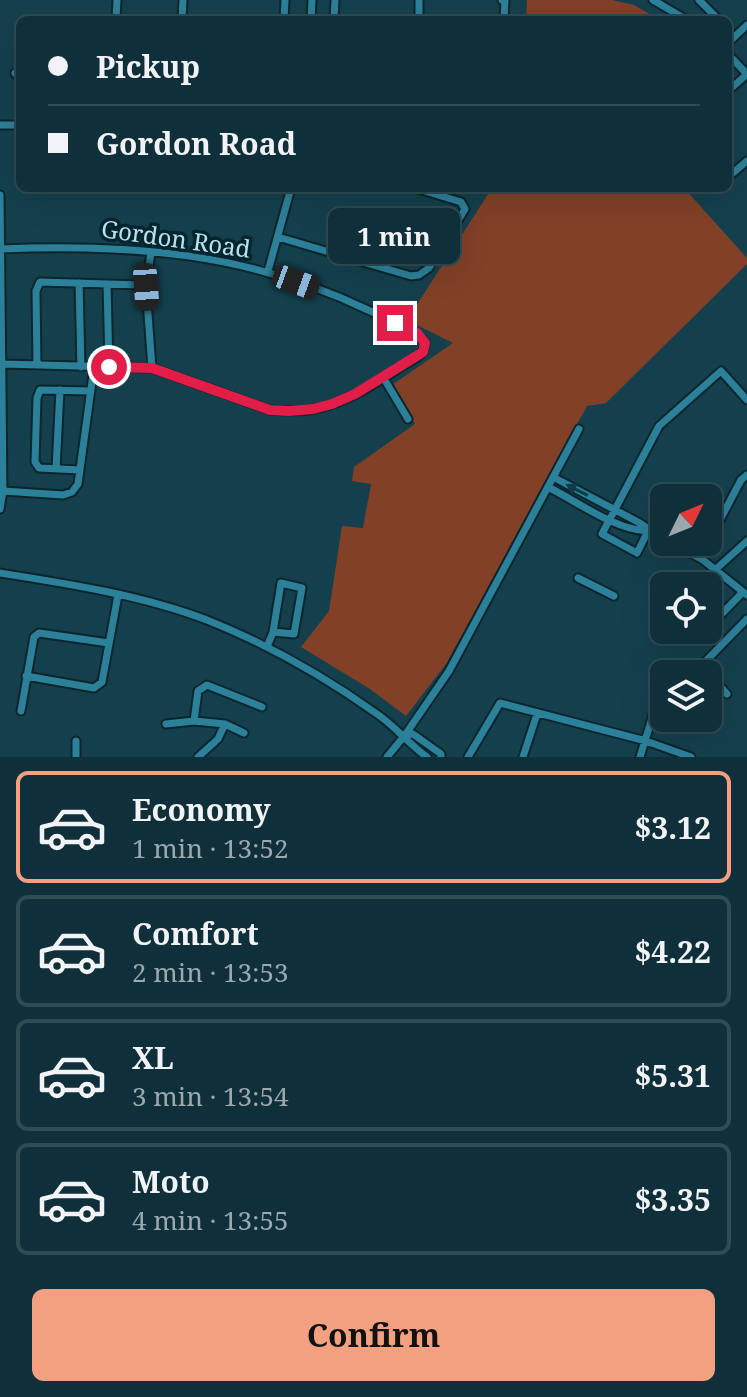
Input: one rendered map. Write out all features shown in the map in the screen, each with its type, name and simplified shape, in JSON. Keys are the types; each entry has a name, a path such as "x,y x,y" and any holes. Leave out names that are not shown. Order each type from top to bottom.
{"street":[{"path":"653,0 665,3 682,16"},
{"path":"699,0 715,16"},
{"path":"732,39 747,25"},
{"path":"732,33 735,36"},
{"path":"732,58 747,74 732,87"},
{"path":"268,271 290,192"},
{"path":"278,237 411,276 419,275 431,264 465,209 461,202 428,192"},
{"path":"0,195 3,364 3,491 0,509"},
{"name":"Gordon Road","path":"0,249 97,246 199,256 268,271 352,302 417,333 425,343 423,352 383,377"},
{"path":"151,252 146,287 152,368"},
{"path":"37,365 36,291 40,282 146,287"},
{"path":"79,283 81,367"},
{"path":"107,284 109,367"},
{"path":"3,364 152,368 270,410 313,409 332,404 383,377 408,419"},
{"path":"3,491 63,495 72,492 78,484 94,367"},
{"path":"648,531 637,553 602,534 659,426 721,371 747,400"},
{"path":"80,470 39,468 35,462 37,398 40,390 91,391"},
{"path":"56,469 60,390"},
{"path":"387,757 449,671 579,429"},
{"path":"700,558 741,480 747,475"},
{"path":"553,477 638,522 648,531"},
{"path":"548,487 634,530 648,531"},
{"path":"716,569 747,541"},
{"path":"696,556 745,594 722,615"},
{"path":"0,573 83,586 206,620 267,647 377,713 427,757"},
{"path":"578,578 614,596"},
{"path":"267,647 273,632 281,583 302,588 294,634 273,632"},
{"path":"26,676 94,688 102,682 118,595"},
{"path":"707,660 747,619"},
{"path":"21,711 34,637 39,633 109,643"},
{"path":"194,721 198,691 207,685 262,707"},
{"path":"722,689 727,694"},
{"path":"468,757 500,703 646,741 691,757"},
{"path":"523,757 537,714"},
{"path":"166,724 194,721 225,724 244,733"},
{"path":"198,757 218,739 225,724"},
{"path":"640,757 650,727"},
{"path":"405,735 413,734 441,757"},
{"path":"76,741 76,757"}],"shaded area":[{"path":"527,0 612,0 634,5 653,16 526,16"},
{"path":"489,192 688,192 747,258 747,264 606,403 587,406 446,664 406,716 370,689 301,647 329,611 342,526 363,528 371,484 352,481 354,467 415,424 392,385 453,343 407,320"}],"route":[{"path":"109,367 152,368 270,410 313,409 355,394 423,352 425,343 417,333 395,323"}]}
